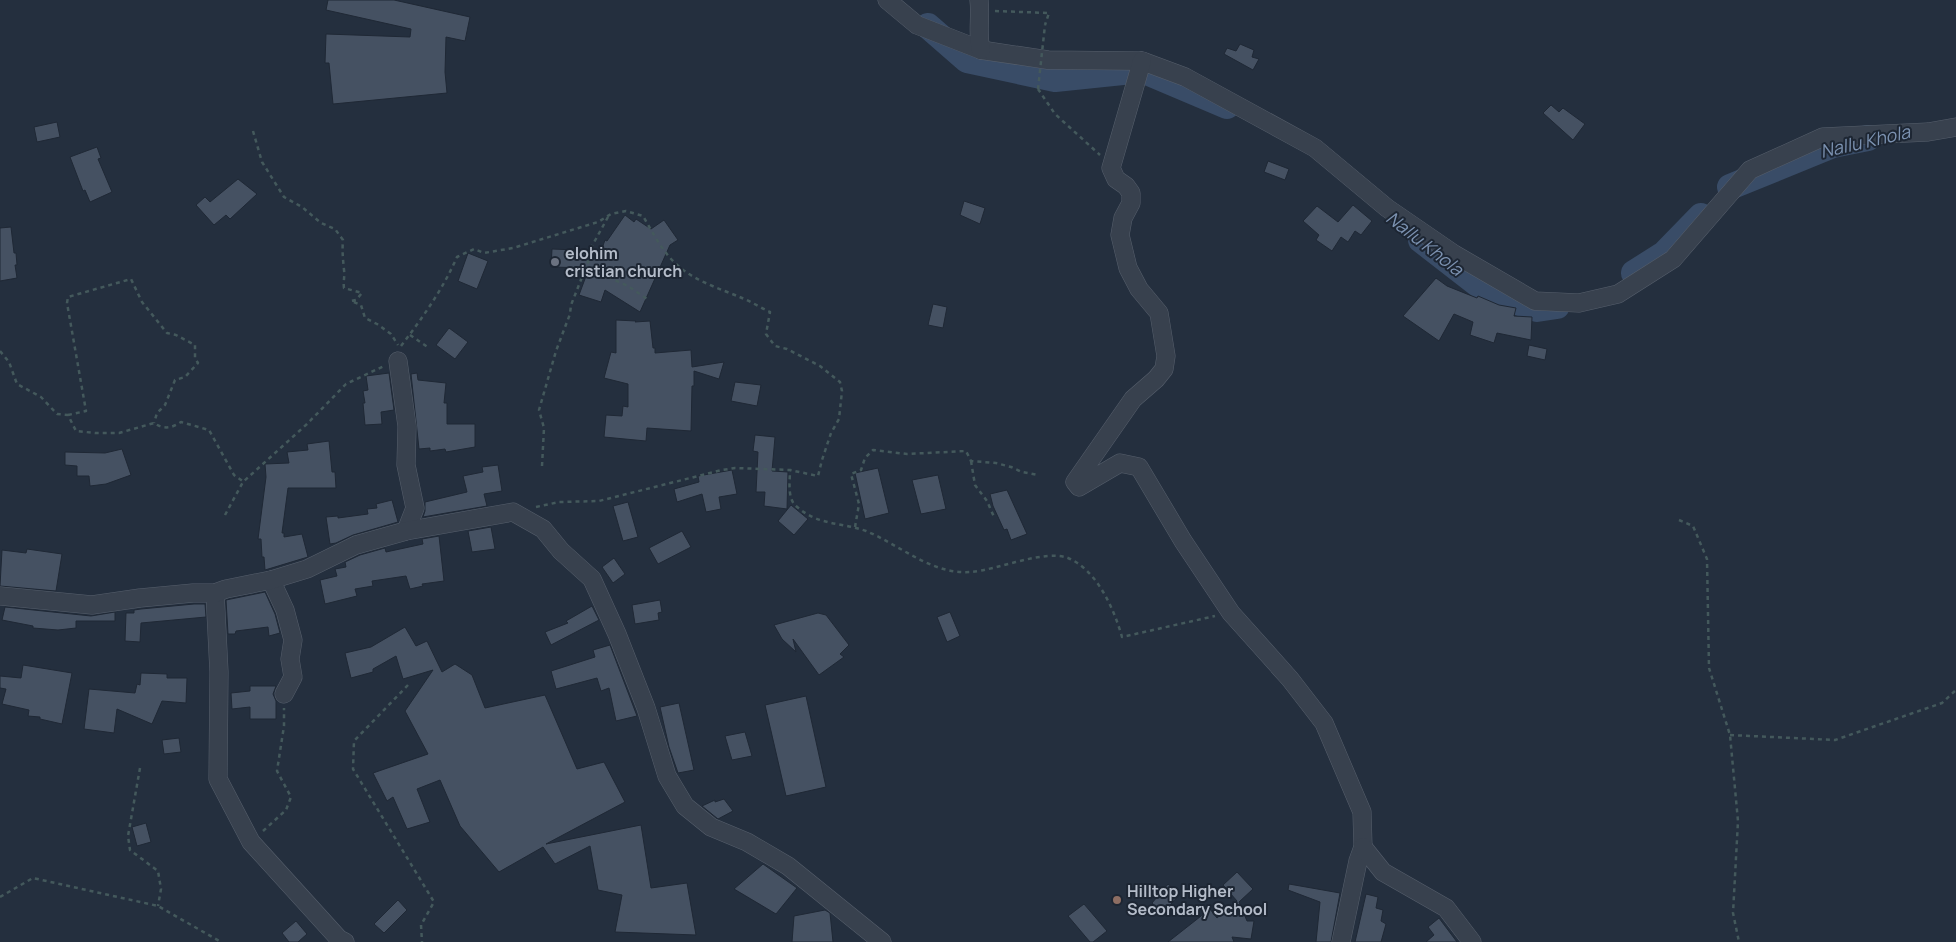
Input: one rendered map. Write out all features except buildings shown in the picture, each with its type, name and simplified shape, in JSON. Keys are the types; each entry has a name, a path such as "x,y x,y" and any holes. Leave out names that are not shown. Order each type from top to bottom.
{"street":[{"path":"887,0 917,25 981,50 1048,60 1142,61 1185,77 1315,148 1388,208 1454,254 1535,301 1579,303 1618,294 1673,259 1750,170 1823,137 1928,132 1956,127"},
{"path":"980,7 978,39 981,50"},
{"path":"1142,61 1112,168 1116,179 1126,186 1131,193 1132,203 1123,218 1120,235 1128,268 1139,289 1159,313 1166,356 1164,369 1156,380 1132,399 1075,482 1079,487 1120,462 1139,467 1183,541 1231,613 1290,679 1324,723 1362,812 1363,847 1358,861 1341,942"},
{"path":"399,354 407,426 406,465 415,508 406,531"},
{"path":"0,596 92,605 140,598 215,593 271,580 307,568 356,544 406,531 512,512 544,529 561,551 592,579 621,643 646,708 667,776 685,806 711,827 747,842 788,866 882,942"},
{"path":"271,580 285,610 293,640 290,659 293,677 284,694"},
{"path":"215,593 219,672 218,779 251,842 339,939 345,942"},
{"path":"1363,847 1384,872 1446,908 1472,942"}],"path":[{"path":"980,7 998,12 1049,13 1045,25 1038,89 1055,114 1094,148 1112,168"},
{"path":"253,131 262,162 284,197 302,207 321,223 334,228 343,240 344,288 362,292 356,300 351,301 361,305 365,318 391,334 399,354"},
{"path":"225,515 244,482 307,424 346,384 376,369 399,354 438,294 457,256 474,249 484,253 513,248 598,222 608,216 626,211 643,216 664,250 677,265 714,286 770,312 766,334 775,346 787,349 820,366 840,382 842,391 839,420 831,433 818,476 790,470 728,468 599,501 559,502 512,512"},
{"path":"542,466 544,428 539,410 556,351 570,314 571,305 593,250 592,246 608,216"},
{"path":"586,267 628,286 647,299"},
{"path":"0,351 9,362 17,384 41,397 57,414 68,416 86,411 67,303 68,297 131,279 142,302 167,333 176,335 196,345 195,358 198,363 185,377 175,380 165,405 157,413 154,424"},
{"path":"410,335 429,348"},
{"path":"68,416 76,431 95,433 119,433 154,424 161,428 174,427 181,422 209,430 234,475 244,482"},
{"path":"854,527 859,504 851,474 861,470 865,458 873,450 907,454 966,451 971,461 975,485 987,501 994,517"},
{"path":"971,461 996,463 1022,472 1038,474"},
{"path":"790,470 789,492 794,505 822,522 854,527 868,532 923,561 945,570 970,572 1048,556 1066,558 1081,566 1101,588 1117,620 1122,637 1231,613"},
{"path":"1679,520 1693,526 1707,559 1709,668 1730,735 1738,821 1733,913 1739,942"},
{"path":"408,685 354,740 353,769 434,902 421,925 422,942"},
{"path":"1730,735 1835,740 1942,703 1956,690"},
{"path":"251,842 286,810 290,797 277,772 284,726 284,694"},
{"path":"140,768 128,836 130,850 158,871 161,889 158,906"},
{"path":"0,896 33,878 158,906 221,942"}],"waterway":[{"name":"Nallu Khola","path":"928,26 967,60 1055,79 1142,70 1227,106"},
{"name":"Nallu Khola","path":"1730,187 1833,145 1868,138"},
{"name":"Nallu Khola","path":"1634,273 1664,254 1701,216"},
{"name":"Nallu Khola","path":"1421,240 1488,292 1537,309 1557,306"}],"place":[{"name":"elohim cristian church","path":"555,262"},
{"name":"Hilltop Higher Secondary School","path":"1117,900"}]}
